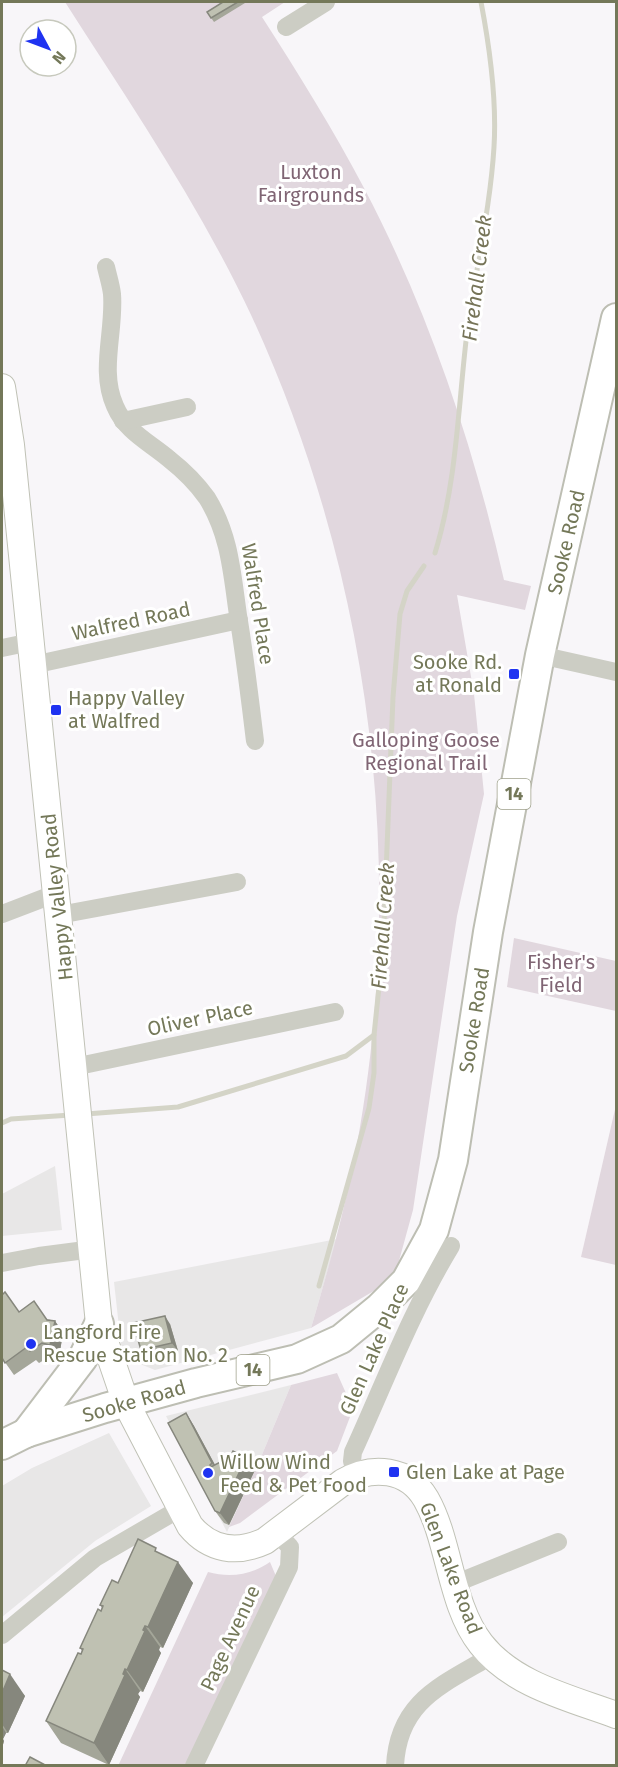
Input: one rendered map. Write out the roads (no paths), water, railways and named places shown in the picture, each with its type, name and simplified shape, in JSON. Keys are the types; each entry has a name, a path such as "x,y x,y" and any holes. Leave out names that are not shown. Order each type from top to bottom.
{"main road":[{"name":"Sooke Road","path":"14,1439 196,1383 297,1359 341,1339 380,1307 406,1281 434,1230 453,1160 488,932 540,656 616,318"},
{"name":"Happy Valley Road","path":"2,387 11,445 99,1324 126,1403"},
{"path":"14,1439 83,1358 99,1324"},
{"path":"126,1403 196,1532 219,1547 240,1550 252,1547 356,1474"},
{"name":"Glen Lake Road","path":"356,1474 383,1471 405,1478 421,1491 434,1515 454,1584 467,1618 479,1642 491,1656 508,1670 532,1684 616,1715"}],"street":[{"path":"286,27 326,2"},
{"name":"Walfred Place","path":"106,267 112,295 109,391 123,421 133,432 169,459 193,481 206,498 221,525 229,550 255,741"},
{"path":"123,421 187,407"},
{"name":"Walfred Road","path":"2,648 32,654 239,620"},
{"path":"540,656 616,672"},
{"path":"2,914 58,904 237,882"},
{"name":"Oliver Place","path":"74,1067 335,1012"},
{"name":"Glen Lake Place","path":"356,1474 352,1452 408,1324 451,1246"},
{"path":"2,1263 93,1249"},
{"path":"2,1635 95,1558 181,1508"},
{"name":"Page Avenue","path":"194,1766 289,1567 290,1547 276,1532"},
{"path":"454,1584 558,1542"},
{"path":"395,1766 399,1737 412,1711 426,1696 491,1656"}],"waterway":[{"name":"Firehall Creek","path":"435,553 448,501 466,341 492,171 495,129 494,92 481,2"},
{"name":"Firehall Creek","path":"319,1286 369,1108 374,1073 374,1035 383,949 393,697 400,614 407,591 424,566"},
{"path":"86,1114 178,1107 346,1056 374,1035"},
{"path":"2,1123 11,1119 71,1115"}],"place":[{"name":"Sooke Rd. at Ronald","path":"514,674"},
{"name":"Happy Valley at Walfred","path":"56,710"},
{"name":"Langford Fire Rescue Station No. 2","path":"31,1344"},
{"name":"Glen Lake at Page","path":"394,1472"},
{"name":"Willow Wind Feed & Pet Food","path":"208,1473"}],"park label":[{"name":"Luxton Fairgrounds","path":"311,184"},
{"name":"Galloping Goose Regional Trail","path":"426,752"},
{"name":"Fisher's Field","path":"561,974"}]}
